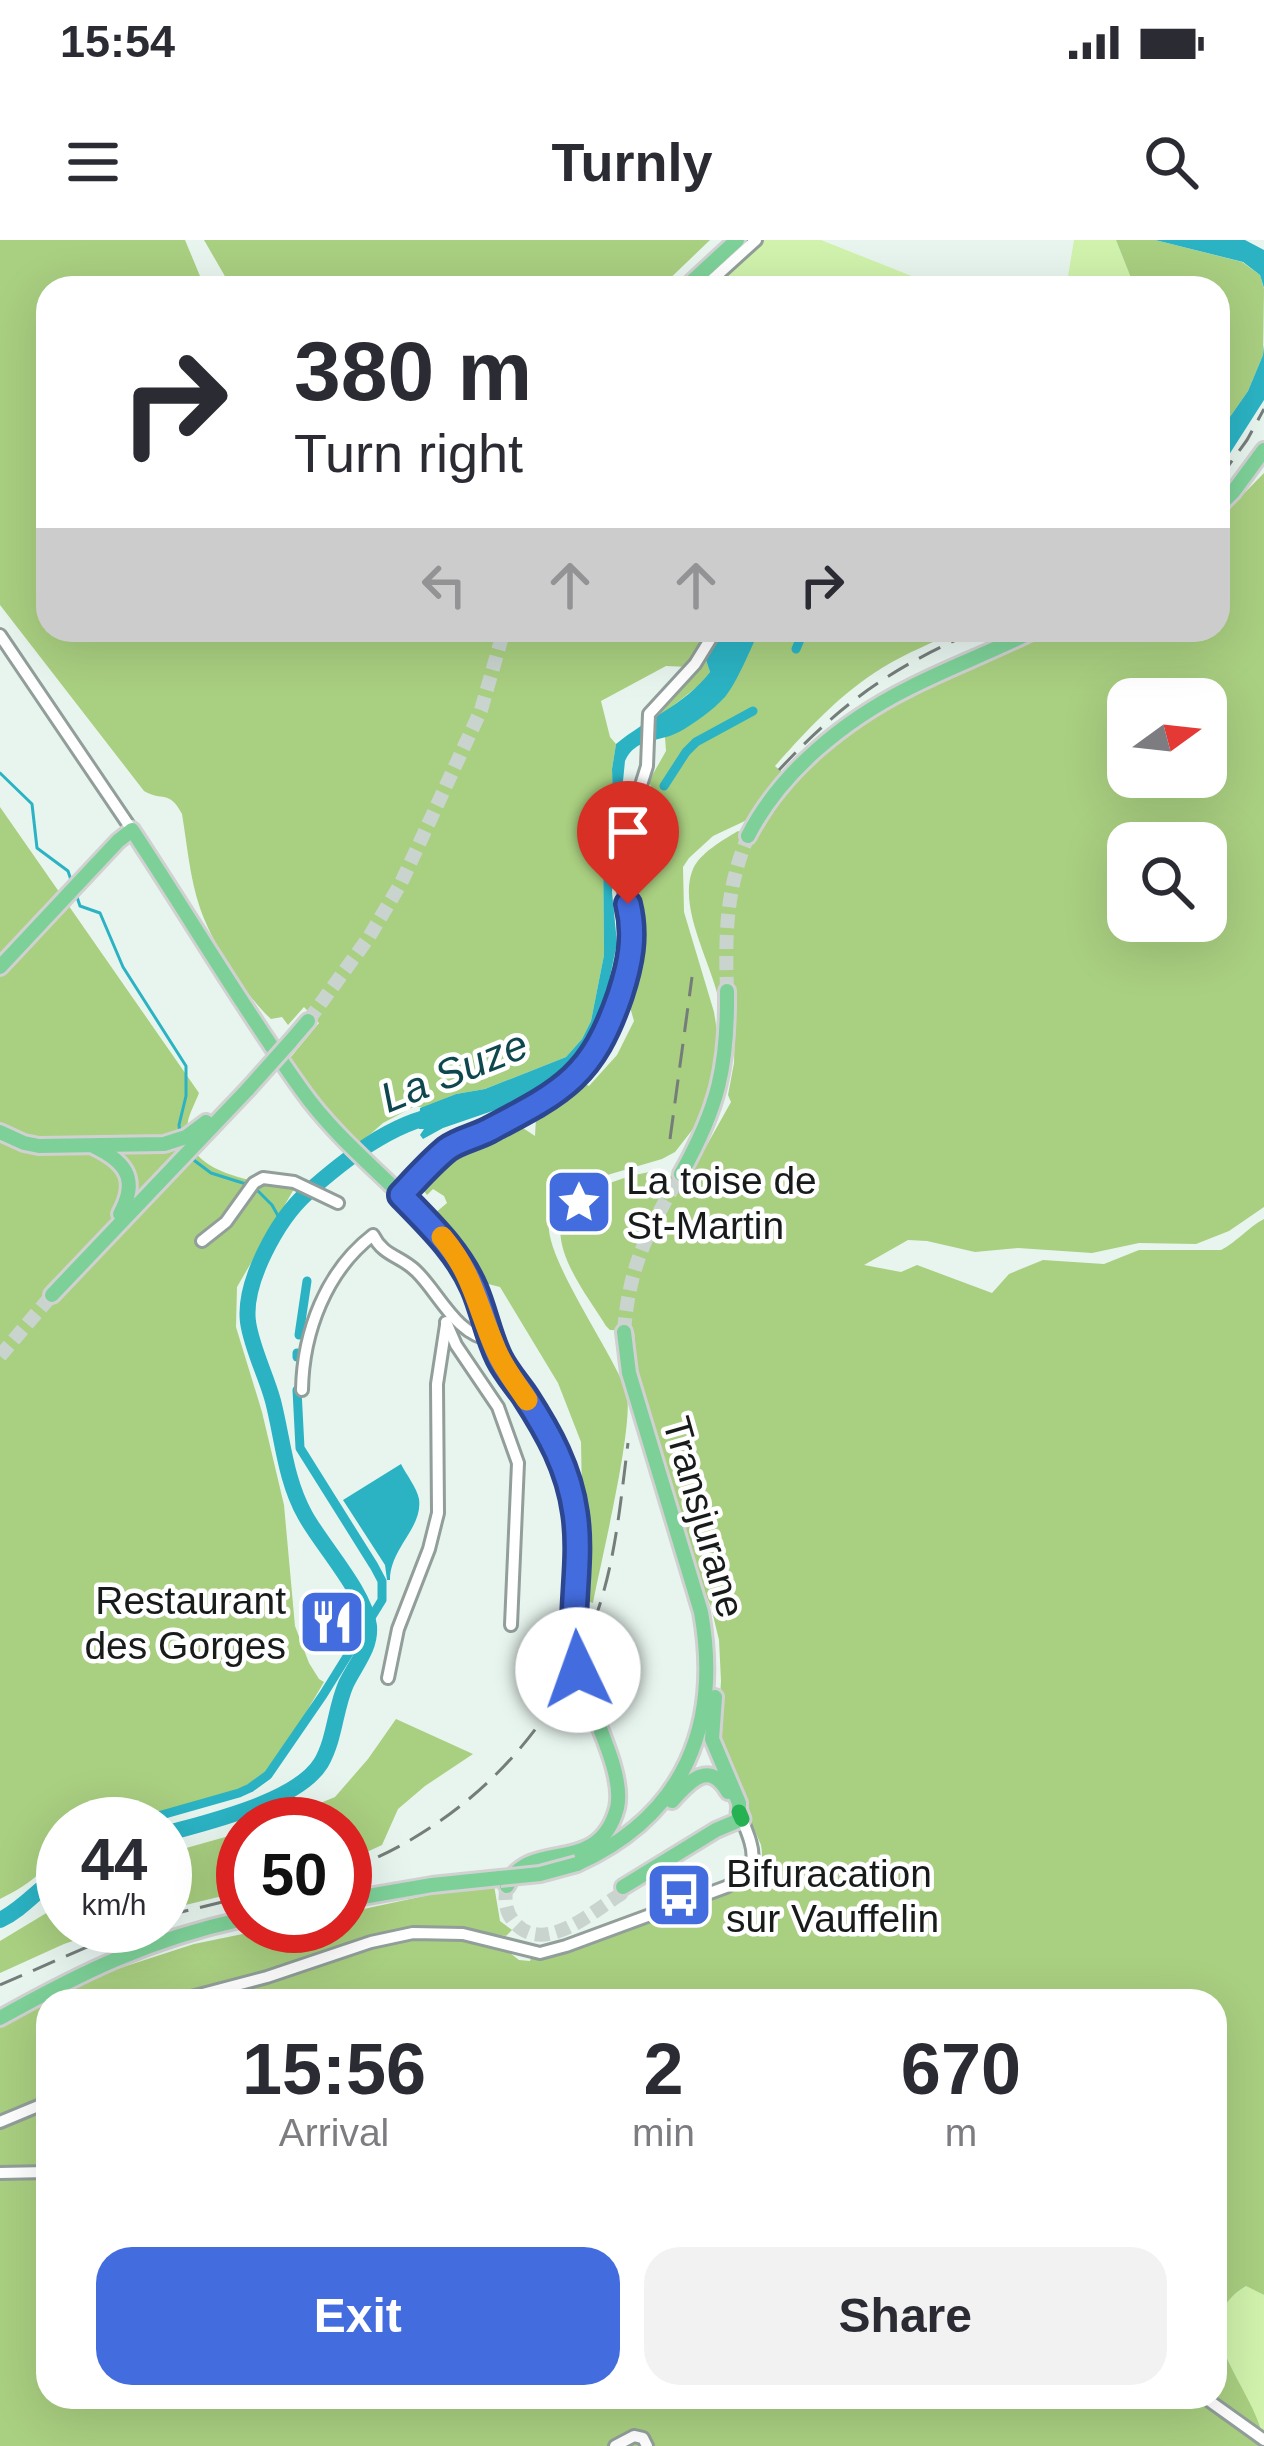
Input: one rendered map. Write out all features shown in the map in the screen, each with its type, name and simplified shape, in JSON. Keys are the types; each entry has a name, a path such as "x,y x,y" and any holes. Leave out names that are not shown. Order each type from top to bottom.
{"main road":[{"path":"698,276 737,240"},
{"path":"1230,495 1264,451"},
{"path":"748,836 777,791 817,750 857,719 908,688 1009,642"},
{"path":"0,967 132,830 300,1089 460,1261 507,1372 550,1435 572,1495 578,1551 574,1651 615,1773 618,1798 616,1812 596,1842 545,1860 507,1883"},
{"path":"681,1174 720,1088 727,991"},
{"path":"52,1295 306,1023"},
{"path":"0,1132 45,1147 177,1141 248,1089"},
{"path":"95,1147 116,1158 128,1179 126,1202 107,1236"},
{"name":"Transjurane","path":"624,1332 629,1373 696,1592 708,1652 706,1699 691,1771"},
{"path":"708,1652 716,1679 712,1739 741,1815"},
{"path":"372,1895 432,1885 507,1883 578,1864 667,1807 691,1771 719,1779 741,1815"},
{"path":"622,1887 741,1815"},
{"path":"52,1989 134,1950 216,1925"},
{"path":"0,2018 36,1998"}],"street":[{"path":"716,276 756,240"},
{"path":"0,634 132,830"},
{"path":"398,1192 451,1147 542,1102 578,1074 597,1051 632,954 621,849 645,775 647,721 709,642"},
{"path":"202,1241 226,1222 263,1178 302,1185 338,1203"},
{"path":"302,1390 303,1358 320,1303 344,1261 373,1235 385,1252 413,1268 473,1334 492,1340"},
{"path":"388,1678 398,1629 430,1549 437,1513 437,1384 444,1307"},
{"path":"446,1324 498,1407 518,1463 512,1625"},
{"path":"222,1989 412,1933 463,1934 540,1953 566,1946 737,1882 753,1861 741,1815"},
{"path":"0,2122 36,2107"},
{"path":"0,2173 36,2172"},
{"path":"1221,2409 1264,2440"},
{"path":"615,2446 634,2436 643,2438 647,2446"}],"green space":[{"path":"0,240 185,240 200,276 36,276 36,642 717,642 706,660 710,672 702,683 651,723 694,674 688,667 666,666 601,701 616,744 613,810 603,852 604,955 591,1021 582,1039 566,1057 485,1089 413,1107 383,1123 359,1144 330,1114 290,1058 319,1023 304,1007 288,1025 282,1017 271,1019 221,952 200,908 177,806 144,791 0,605"},
{"path":"204,240 710,240 672,276 225,276"},
{"path":"755,240 821,240 912,276 716,276"},
{"path":"1074,240 1116,240 1130,276 1068,276"},
{"path":"1116,240 1155,240 1242,262 1260,275 1263,355 1248,391 1230,417 1230,276 1130,276"},
{"path":"1264,473 1264,1207 1229,1231 1196,1244 1139,1243 1092,1253 1018,1248 975,1252 908,1240 864,1265 901,1272 917,1265 992,1293 1009,1274 1043,1260 1104,1264 1139,1250 1221,1250 1264,1219 1264,2295 1246,2286 1227,2302 1227,1989 55,1989 166,1953 192,1953 192,1945 216,1939 216,1953 372,1953 372,1907 494,1885 500,1921 512,1930 506,1936 477,1931 480,1943 530,1961 739,1889 755,1876 761,1865 761,1845 717,1741 721,1681 711,1607 637,1380 634,1331 606,1326 576,1279 562,1245 564,1212 574,1197 571,1193 552,1213 550,1238 626,1391 628,1407 593,1603 584,1600 581,1442 558,1383 500,1287 480,1282 459,1243 434,1214 447,1203 444,1196 433,1189 427,1195 420,1186 440,1170 439,1158 445,1153 496,1136 503,1140 514,1131 514,1122 535,1136 536,1118 541,1117 530,1115 577,1079 589,1086 617,1055 634,1021 630,1007 634,978 640,975 637,921 625,879 629,837 639,813 649,812 656,802 649,781 666,751 665,737 713,707 754,642 935,642 891,663 839,701 775,766 784,774 747,820 713,836 683,867 684,912 719,1043 714,1076 693,1129 675,1152 597,1178 601,1186 659,1170 671,1176 676,1170 689,1177 731,1102 736,990 721,990 719,1001 692,918 689,884 693,869 712,847 738,831 756,840 806,771 848,734 895,704 1026,642 1230,642 1230,508"},
{"path":"0,807 199,1093 188,1121 196,1153 224,1172 294,1189 237,1287 236,1327 284,1505 295,1626 309,1663 324,1682 275,1765 241,1789 192,1807 192,1797 36,1797 36,1876 0,1899"},
{"path":"396,1719 473,1754 398,1809 382,1845 372,1850 372,1797 335,1797"},
{"path":"216,1840 216,1898 192,1903 192,1846"},
{"path":"36,1919 36,1953 44,1953 0,1973 0,1941"},
{"path":"36,1995 36,2409 1227,2409 1227,2358 1260,2425 1264,2446 0,2446 0,2007"},
{"path":"1246,2286 1264,2295 1264,2438 1227,2356 1227,2301"}],"water":[{"path":"1155,240 1245,240 1264,250 1264,288 1260,275 1243,262"},
{"path":"1264,345 1264,400 1230,453 1230,417 1248,391"},
{"path":"717,642 754,642 725,697 679,732 635,748 625,761 612,892 617,943 599,1030 584,1054 538,1091 423,1139 420,1108 566,1057 582,1039 591,1021 604,955 603,852 613,810 616,744 700,684 710,672 706,660"},
{"path":"401,1464 418,1495 419,1509 387,1580 385,1565 343,1500"}],"waterway":[{"path":"796,649 799,642"},
{"path":"664,786 696,742 753,711"},
{"path":"0,773 32,804 37,848 68,871 71,880"},
{"path":"76,894 80,906 100,913 123,967 186,1066 180,1133"},
{"name":"La Suze","path":"192,1826 272,1799 309,1777 326,1754 342,1694 368,1642 369,1626 360,1599 305,1515 293,1487 248,1322 257,1270 285,1218 307,1193 386,1134 439,1115"},
{"path":"191,1158 211,1173 246,1184"},
{"path":"255,1188 281,1221"},
{"path":"299,1335 307,1281"},
{"path":"192,1806 239,1793 268,1775 382,1600 382,1581 374,1566 300,1448 297,1390"},
{"path":"0,1920 36,1894"}],"tunnel":[{"path":"308,1021 369,937 401,883 481,710 501,642"},
{"path":"727,991 728,912 748,836"},
{"path":"624,1332 630,1287 642,1249 681,1174"},
{"path":"0,1356 52,1295"},
{"path":"507,1886 506,1905 512,1919 527,1932 540,1935 584,1919 621,1894 623,1887"}],"railway":[{"path":"1230,463 1264,409"},
{"path":"779,770 871,688 953,642"},
{"path":"670,1139 692,977"},
{"path":"372,1859 430,1828 468,1800 533,1733 559,1694 582,1652 605,1587 628,1443"},
{"path":"192,1909 216,1904"},
{"path":"0,1985 73,1953"}],"slow traffic":[{"path":"442,1237 465,1270 499,1357 527,1400"}],"place":[{"name":"La toise de St-Martin","path":"579,1202"},
{"name":"Restaurant des Gorges","path":"332,1622"},
{"name":"Bifuracation sur Vauffelin","path":"679,1895"}],"route":[{"path":"578,1670 574,1651 577,1525 561,1458 499,1357 465,1270 443,1238 401,1195 448,1149 542,1102 578,1074 597,1051 632,954 628,904"}]}
